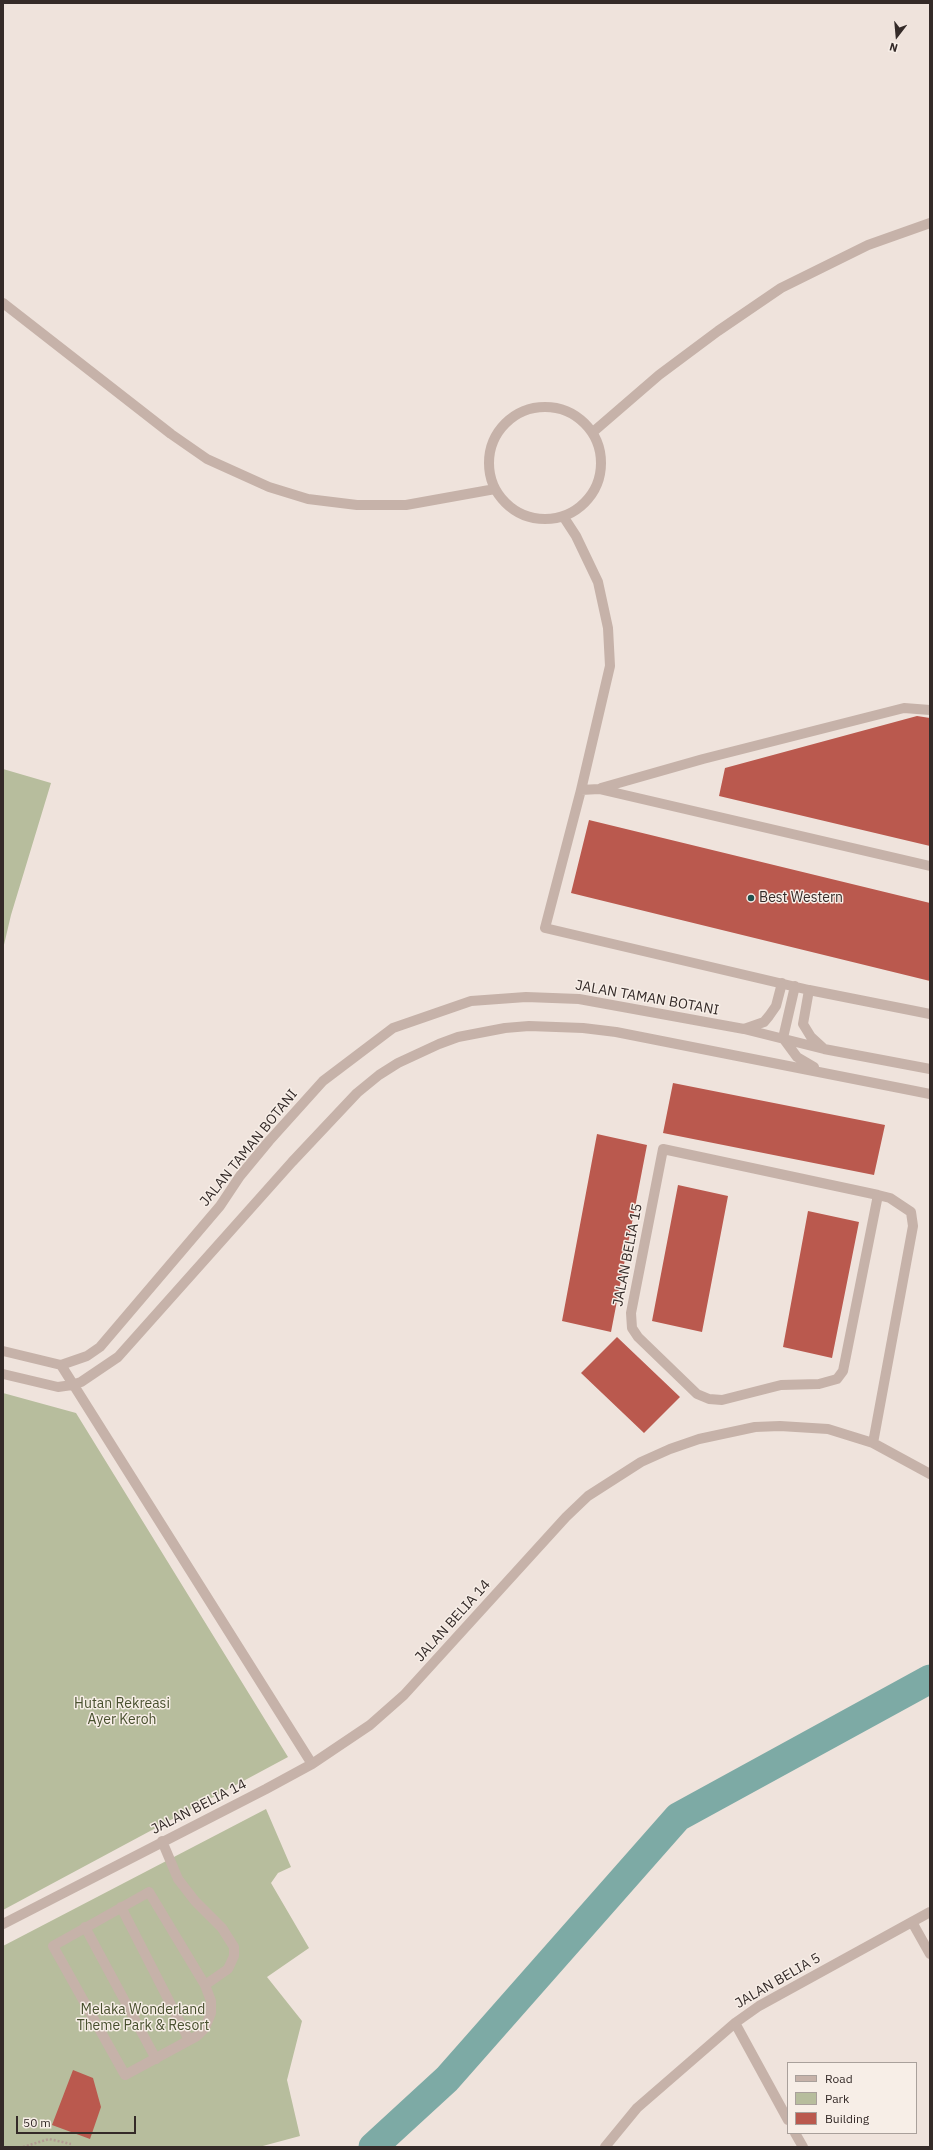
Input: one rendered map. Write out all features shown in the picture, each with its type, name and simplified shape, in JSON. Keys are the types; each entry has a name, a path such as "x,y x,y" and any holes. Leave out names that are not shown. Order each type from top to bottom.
{"street":[{"path":"593,432 658,375 718,331 781,288 868,245 930,223"},
{"path":"3,303 165,429 207,459 269,487 308,499 357,505 406,505 495,489"},
{"path":"550,406 566,410 581,419 593,432 600,448 602,465 598,482 586,501 578,509 563,516 547,519 531,518 517,512 504,502 495,489 489,473 488,456 493,439 503,425 516,414 532,408 550,406"},
{"path":"563,516 576,536 598,582 608,628 610,666 581,790 545,928 810,990 930,1014"},
{"path":"581,790 599,789 703,759 904,708 930,710"},
{"path":"599,789 930,866"},
{"path":"744,1029 764,1022 776,1006 782,983"},
{"path":"795,986 783,1038 797,1057 821,1071"},
{"path":"810,990 804,1024 811,1036 824,1049"},
{"name":"JALAN TAMAN BOTANI","path":"61,1365 87,1356 100,1346 220,1206 240,1176 323,1081 393,1028 471,1001 526,997 579,999 744,1029 824,1049 930,1069"},
{"path":"3,1374 58,1387 72,1385 81,1382 118,1357 292,1162 357,1093 379,1075 398,1063 439,1044 477,1032 530,1026 583,1028 616,1032 821,1071 930,1094"},
{"name":"JALAN BELIA 15","path":"873,1443 913,1226 911,1212 890,1198 878,1195 663,1149 631,1313 632,1328 638,1337 697,1394 709,1399 722,1400 781,1385 819,1384 837,1379 843,1371 878,1195"},
{"path":"3,1351 61,1365 72,1385 312,1764"},
{"name":"JALAN BELIA 14","path":"3,1924 312,1764 370,1725 404,1695 566,1517 588,1496 641,1462 670,1449 699,1439 755,1427 780,1426 828,1429 873,1443 930,1474"},
{"path":"162,1841 178,1879 194,1901 222,1928 234,1947 234,1956 228,1969 205,1985"},
{"path":"149,1892 205,1985 211,2001 209,2022 206,2028 189,2040 125,2075 53,1946 121,1907 149,1892"},
{"path":"121,1907 189,2040"},
{"name":"JALAN BELIA 5","path":"605,2147 637,2108 735,2023 759,2006 930,1912"},
{"path":"912,1922 930,1954"},
{"path":"85,1928 156,2059"},
{"path":"735,2023 787,2118"},
{"path":"796,2134 803,2147"}],"path":[{"path":"23,2147 49,2139 71,2144"}],"green space":[{"path":"3,769 51,783 11,915 3,949"},
{"name":"Hutan Rekreasi Ayer Keroh","path":"3,1393 76,1413 288,1757 3,1910"},
{"name":"Melaka Wonderland Theme Park & Resort","path":"266,1809 291,1867 278,1873 271,1883 309,1948 267,1977 302,2021 287,2080 300,2136 259,2147 3,2147 3,1946"}],"building":[{"path":"917,716 930,718 930,846 719,796 725,768"},
{"name":"Best Western","path":"589,820 930,903 930,981 571,893"},
{"path":"673,1083 885,1125 874,1175 663,1133"},
{"path":"597,1134 647,1145 611,1332 562,1321"},
{"path":"678,1185 728,1196 702,1332 652,1321"},
{"path":"808,1211 859,1222 832,1358 783,1347"},
{"path":"617,1337 680,1397 644,1433 581,1373"},
{"path":"73,2070 93,2078 101,2107 90,2139 52,2125"}],"waterway":[{"path":"373,2147 447,2079 678,1817 930,1679"}],"place":[{"name":"Best Western","path":"751,898"}]}
